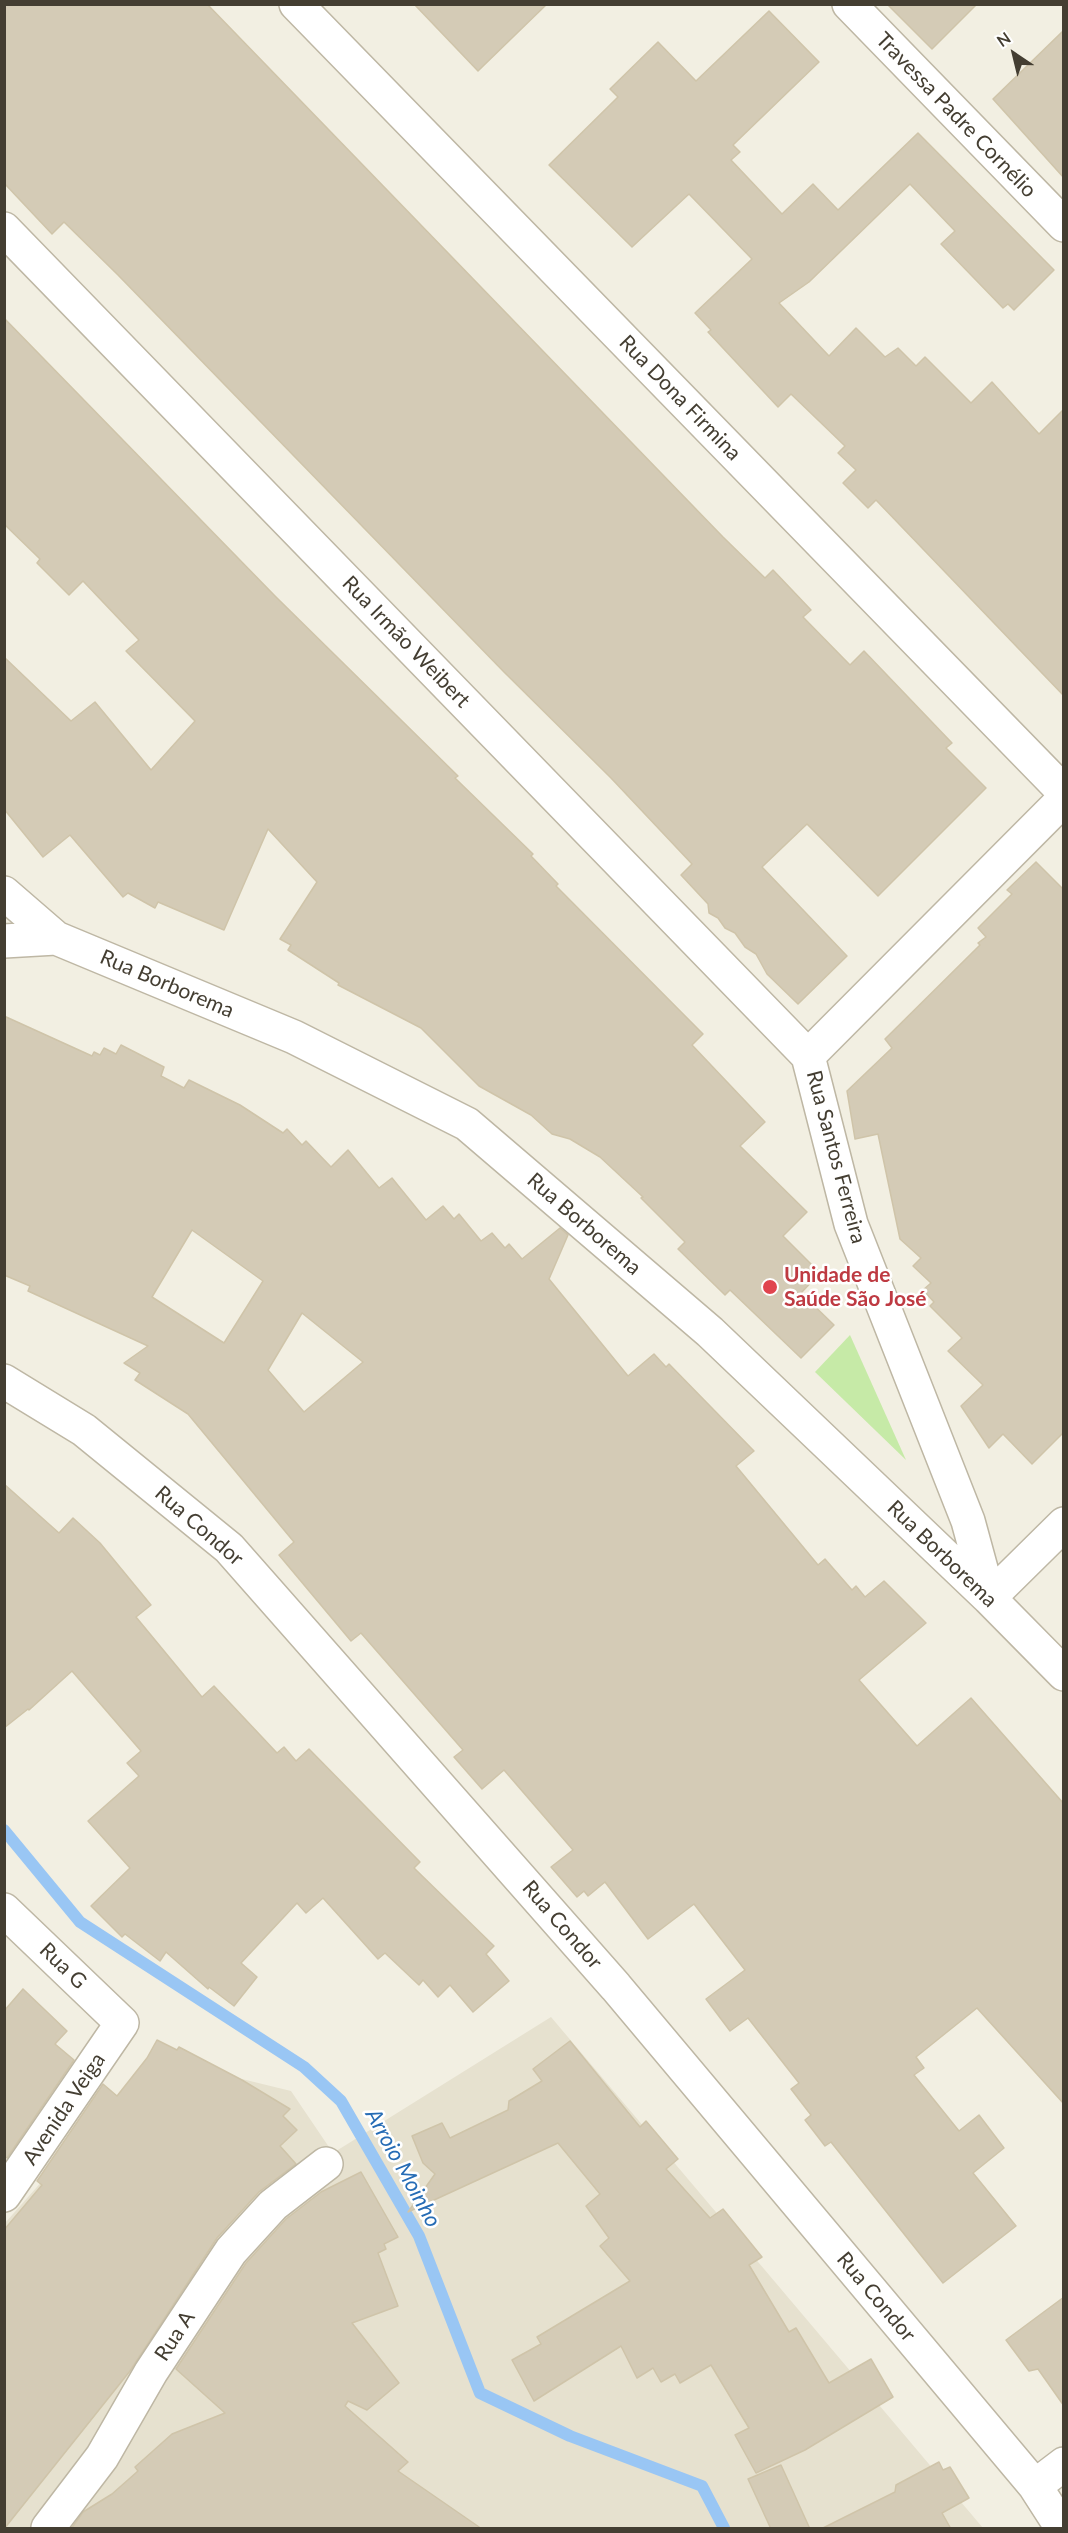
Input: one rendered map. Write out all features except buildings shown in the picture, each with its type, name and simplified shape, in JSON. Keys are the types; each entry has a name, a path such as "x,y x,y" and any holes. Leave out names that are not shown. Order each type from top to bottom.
{"street":[{"name":"Rua Dona Firmina","path":"296,4 1064,792"},
{"name":"Travessa Padre Cornélio","path":"849,4 1064,225"},
{"name":"Rua Irmão Weibert","path":"4,229 808,1056"},
{"name":"Rua Santos Ferreira","path":"989,1598 968,1521 851,1224 808,1056 1064,799"},
{"path":"4,893 56,938"},
{"name":"Rua Borborema","path":"4,941 56,938 294,1037 467,1124 710,1332 989,1598 1064,1674"},
{"name":"Rua Condor","path":"4,1381 84,1430 229,1548 616,1987 1035,2486 1062,2529"},
{"path":"989,1598 1064,1524"},
{"name":"Rua G","path":"4,1910 122,2023"},
{"name":"Avenida Veiga","path":"4,2195 122,2023"},
{"name":"Rua A","path":"48,2529 102,2457 152,2372 231,2252 273,2205 326,2164"},
{"path":"1035,2486 1064,2464"}],"shaded area":[{"path":"551,2017 983,2528 5,2528 5,2223 152,2057 291,2091 333,2153"}],"green space":[{"path":"850,1335 906,1460 815,1372"}],"waterway":[{"name":"Arroio Moinho","path":"4,1830 80,1922 304,2067 341,2101 419,2236 480,2393 570,2436 702,2486 724,2528"}],"place":[{"name":"Unidade de Saúde São José","path":"770,1287"}]}
